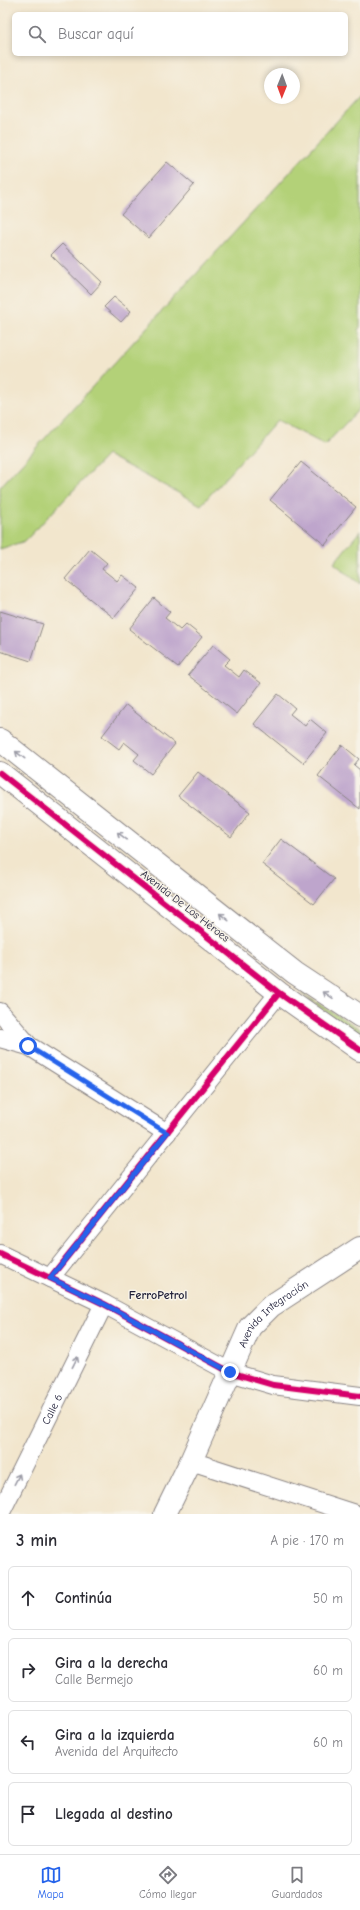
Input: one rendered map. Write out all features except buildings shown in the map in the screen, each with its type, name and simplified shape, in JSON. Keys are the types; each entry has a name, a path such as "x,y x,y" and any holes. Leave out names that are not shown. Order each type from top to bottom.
{"street":[{"name":"Avenida De Los Héroes","path":"0,740 296,973 360,1016"},
{"name":"Avenida De Los Héroes","path":"0,773 279,993 360,1050"},
{"path":"50,1278 279,993"},
{"path":"0,1012 28,1046"},
{"path":"0,1038 28,1046 167,1133"},
{"name":"Avenida Integración","path":"165,1514 191,1461 250,1327 271,1306 360,1248"},
{"path":"0,1254 104,1304 230,1372 273,1385 360,1396"},
{"name":"Calle 6","path":"0,1514 104,1304"},
{"path":"191,1461 355,1514"}],"green space":[{"path":"360,96 360,327 358,330 360,332 360,408 325,445 277,420 201,505 107,455 25,541 0,549 0,487"},
{"path":"360,531 360,584 334,563"},
{"path":"301,993 360,1029 360,1038"}],"cycle path":[{"path":"0,773 279,993 360,1050"},
{"path":"50,1278 279,993"},
{"path":"0,1254 104,1304 230,1372 273,1385 360,1396"}],"district":[{"name":"FerroPetrol","path":"158,1295"}],"route":[{"path":"28,1046 167,1133 50,1278 104,1304 230,1372"}]}
